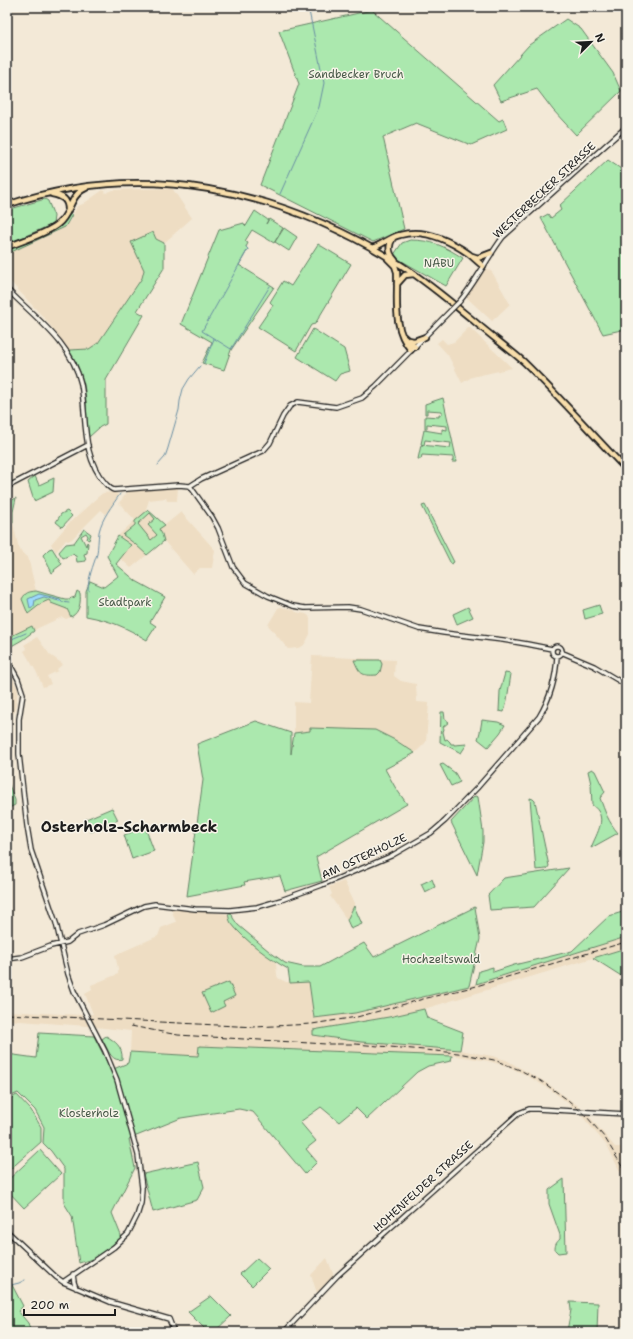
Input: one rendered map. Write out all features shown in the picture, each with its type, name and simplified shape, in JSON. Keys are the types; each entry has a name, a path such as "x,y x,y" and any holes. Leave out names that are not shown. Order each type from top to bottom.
{"main road":[{"path":"7,206 50,193 79,187 152,182 207,188 259,200 299,213 372,248 397,262 425,282 523,362 626,469"},
{"path":"7,247 50,229 58,224 68,212 77,193 80,190 93,186"},
{"path":"50,193 59,195 65,199 68,212"},
{"path":"372,248 382,245 401,234 414,233 434,236 446,239 484,265"},
{"path":"394,237 389,246 389,250 397,262"},
{"path":"478,258 491,253"},
{"path":"384,255 397,272 398,325 404,342 413,349"},
{"path":"471,255 478,258 484,265"},
{"path":"397,284 405,275 414,274"},
{"path":"402,335 408,340 413,349"},
{"path":"408,340 414,341 425,337"}],"street":[{"name":"WESTERBECKER STRASSE","path":"190,486 201,479 263,451 270,444 286,411 295,404 301,402 336,407 362,398 376,386 459,302 503,237 626,127"},
{"path":"7,289 51,332 64,348 71,360 80,382 88,445 98,473 107,486 114,490 186,485 190,486 212,517 218,528 233,567 245,582 259,591 293,606 305,608 348,607 361,609 413,628 430,632 528,644 552,650 553,654 557,656 560,655 561,652"},
{"path":"7,487 88,445"},
{"path":"552,650 558,646 561,649 561,652 594,666 626,685"},
{"name":"AM OSTERHOLZE","path":"62,944 68,942 78,934 104,925 144,906 155,904 212,910 238,909 281,900 366,868 419,840 445,821 477,788 539,717 553,688 557,656"},
{"path":"7,659 18,679 23,694 19,719 19,754 27,826 34,862 56,923 68,974 74,991 118,1080 138,1156 142,1188 141,1202 137,1216 128,1234 114,1247 62,1282"},
{"path":"7,959 22,957 51,946 62,944"},
{"name":"HOHENFELDER STRASSE","path":"284,1332 337,1276 514,1116 523,1111 537,1109 626,1114"},
{"path":"7,1231 62,1282 110,1302 169,1319 174,1332"},
{"path":"73,1274 76,1288"}],"shaded area":[{"path":"172,188 192,218 164,243 156,239 142,278 98,343 89,349 69,350 46,320 7,278 7,254 56,232 70,221 77,206 83,204 103,190 106,193 113,190"},
{"path":"486,268 492,272 510,304 492,321 466,297"},
{"path":"469,327 512,368 472,377 462,383 448,355 437,343 442,339 447,344 454,342"},
{"path":"178,487 177,501 167,501 166,498 149,500 146,509 165,525 181,512 215,550 212,568 200,568 193,574 164,541 131,568 120,558 131,545 118,536 135,520 119,503 128,491"},
{"path":"114,492 119,495 106,514 101,510 72,539 68,541 66,540 56,552 51,544 69,523 103,493"},
{"path":"13,523 21,552 28,557 36,591 27,592 29,614 42,603 49,600 51,603 67,609 71,617 66,619 62,617 34,631 32,626 7,638 7,524"},
{"path":"281,607 309,616 310,634 303,646 288,649 268,625 278,608"},
{"path":"37,637 50,655 63,664 57,669 58,671 47,676 51,684 43,687 36,671 24,651 27,649 24,645"},
{"path":"312,656 395,660 394,676 401,681 416,684 417,702 429,703 426,742 415,753 395,740 310,728 310,731 294,733 294,702 309,703"},
{"path":"7,667 18,690 15,712 9,715 7,714"},
{"path":"344,881 355,904 347,920 330,896 332,894 329,887"},
{"path":"171,909 228,914 230,921 245,937 276,963 278,978 286,982 309,982 314,1018 355,1013 469,986 626,937 626,948 424,1009 313,1035 361,1042 460,1050 492,1056 506,1060 545,1082 581,1108 574,1108 551,1090 524,1074 506,1066 488,1061 458,1056 199,1046 198,1056 130,1052 131,1031 7,1020 7,1011 81,1015 93,1014 85,994 92,990 91,985 118,974 115,955 158,936 161,928 176,922"},
{"path":"581,1115 588,1115 615,1147 626,1147 626,1184 608,1147"},
{"path":"327,1258 334,1276 317,1293 311,1275"}],"green space":[{"name":"Sandbecker Bruch","path":"372,10 499,121 503,119 507,129 471,145 416,123 383,137 404,229 373,242 260,185 299,84 279,31"},
{"path":"566,19 581,29 613,73 621,91 576,135 553,110 537,89 501,101 493,85 529,45"},
{"path":"608,160 624,171 626,169 626,329 603,334 541,218 548,214 551,218 561,210 559,206"},
{"path":"45,199 48,201 54,216 53,224 7,244 7,210"},
{"path":"255,211 268,220 266,224 269,219 283,228 274,243 252,230 245,241 248,243 246,247 248,249 239,265 274,287 231,350 224,370 202,363 212,342 181,324 219,230 244,223 246,226"},
{"path":"70,214 72,215 65,227 7,254 7,250 42,236 58,227"},
{"path":"284,228 297,237 289,251 275,242"},
{"path":"153,232 156,239 164,243 164,268 137,311 144,315 106,380 106,424 100,427 89,437 86,397 83,380 75,360 69,350 89,349 98,343 142,278 144,270 131,242"},
{"name":"NABU","path":"410,240 438,244 463,258 446,286 393,256 402,243"},
{"path":"318,244 351,264 315,324 311,325 296,351 258,327 273,305 270,302 283,281 291,286"},
{"path":"313,329 344,349 350,371 340,374 335,381 297,357"},
{"path":"443,398 457,462 452,462 453,457 422,455 421,459 418,459 421,445 450,448 451,443 425,440 424,445 421,444 424,430 442,433 442,429 447,430 447,426 427,424 427,429 425,429 425,416 439,417 439,415 442,415 442,411 427,410 427,414 425,414 425,404"},
{"path":"35,476 39,485 54,478 53,492 34,501 28,482"},
{"path":"16,498 13,512 13,523 7,524 7,503"},
{"path":"425,505 454,562 451,564 422,506"},
{"path":"148,510 165,525 159,529 164,541 147,555 123,535 135,525 135,521","holes":["150,513 155,519 148,525 157,535 151,540 138,524"]},
{"path":"67,511 72,516 62,527 56,522 61,514"},
{"path":"84,529 91,534 89,540 87,539 88,536 86,533 81,536 86,546 87,542 88,543 87,553 84,554 86,561 77,562 76,556 73,554 63,558 59,552 66,544 74,543"},
{"name":"Stadtpark","path":"118,536 131,545 116,564 136,581 165,597 150,622 156,626 147,640 118,625 86,616 86,591 90,581 104,587 118,576 107,556"},
{"path":"52,548 62,564 52,573 43,555"},
{"path":"36,591 69,599 75,597 77,591 80,593 78,610 71,617 67,609 51,603 49,600 42,603 28,614 22,599 28,593"},
{"path":"599,605 602,614 585,619 583,610"},
{"path":"468,607 473,617 457,624 453,614"},
{"path":"32,626 34,631 22,640 8,648 7,647 7,638"},
{"path":"354,660 380,660 382,664 380,672 377,675 364,674 360,671"},
{"path":"505,673 511,674 504,712 499,711 500,691"},
{"path":"441,712 444,712 445,719 449,722 443,727 445,740 447,739 454,745 467,744 461,753 440,742"},
{"path":"482,720 498,722 505,725 488,747 478,739"},
{"path":"256,721 291,733 291,754 294,733 310,731 310,728 375,730 395,740 415,753 385,769 407,804 316,857 322,881 285,891 280,876 244,882 245,885 187,896 203,780 197,744"},
{"path":"443,764 455,773 460,782 451,786 440,765"},
{"path":"592,769 595,771 605,792 600,798 605,812 618,833 591,848 601,820 597,810 592,805 591,784 588,771"},
{"path":"7,780 15,800 15,805 7,809"},
{"path":"475,796 478,797 483,831 483,842 477,875 451,822"},
{"path":"530,798 535,801 549,866 547,869 536,870"},
{"path":"112,808 118,820 91,832 86,819"},
{"path":"145,827 154,851 132,859 124,835"},
{"path":"569,868 534,907 490,910 488,895 504,878"},
{"path":"432,879 435,887 425,892 421,884"},
{"path":"354,906 362,924 351,929 347,920"},
{"name":"Hochzeitswald","path":"475,907 480,939 469,986 355,1013 314,1018 309,982 290,983 288,969 265,955 243,936 231,923 228,914 232,914 238,925 285,963 303,967 320,967 364,943 374,957"},
{"path":"626,911 626,937 476,984 479,971 493,967 493,972 514,965 572,951 609,916"},
{"path":"626,948 626,979 593,958"},
{"path":"229,982 235,996 223,1002 225,1006 211,1013 202,993"},
{"path":"424,1009 427,1018 463,1032 460,1050 361,1042 313,1035 313,1030 389,1017"},
{"name":"Klosterholz","path":"39,1033 94,1036 111,1070 128,1063 130,1052 198,1056 199,1046 452,1056 451,1061 428,1066 417,1072 367,1119 356,1108 339,1122 321,1107 300,1122 316,1141 306,1149 317,1162 305,1174 253,1112 239,1109 181,1118 129,1139 135,1168 112,1213 122,1238 96,1258 79,1263 72,1216 64,1203 64,1169 43,1143 44,1127 35,1110 18,1093 7,1098 7,1054 36,1058"},
{"path":"106,1036 118,1045 121,1051 122,1059 118,1060 112,1057 102,1039"},
{"path":"17,1095 31,1110 41,1127 41,1142 7,1172 7,1100"},
{"path":"40,1150 61,1174 24,1208 7,1190 7,1181"},
{"path":"198,1162 204,1187 197,1200 153,1212 143,1174"},
{"path":"564,1179 566,1252 558,1253 555,1250 555,1247 560,1239 560,1235 549,1204 549,1190"},
{"path":"257,1258 269,1269 252,1286 240,1274"},
{"path":"7,1279 12,1285 23,1306 18,1311 28,1323 31,1332 7,1332"},
{"path":"211,1296 231,1316 214,1332 208,1332 188,1312"},
{"path":"570,1302 598,1303 597,1332 567,1331 571,1310"}],"water":[{"path":"39,594 60,599 63,602 44,597 35,600 34,606 30,608 28,599"}],"waterway":[{"path":"280,194 319,107 324,83 309,11 310,7"},
{"path":"246,247 248,249 202,331 231,349 270,286"},
{"path":"204,363 214,339"},
{"path":"158,465 165,457 168,448 179,410 183,389 200,366"},
{"path":"88,590 90,576 97,554 100,527 120,494"},
{"path":"62,602 69,603"},
{"path":"7,641 26,633"},
{"path":"7,1286 25,1280"}],"railway":[{"path":"7,1014 255,1027 312,1024 357,1017 473,987 626,942"},
{"path":"131,1026 178,1035 326,1044 356,1044 458,1053 494,1060 520,1070 541,1081 568,1100 587,1117 605,1138 626,1173"}],"district":[{"name":"Osterholz-Scharmbeck","path":"129,827"}]}
